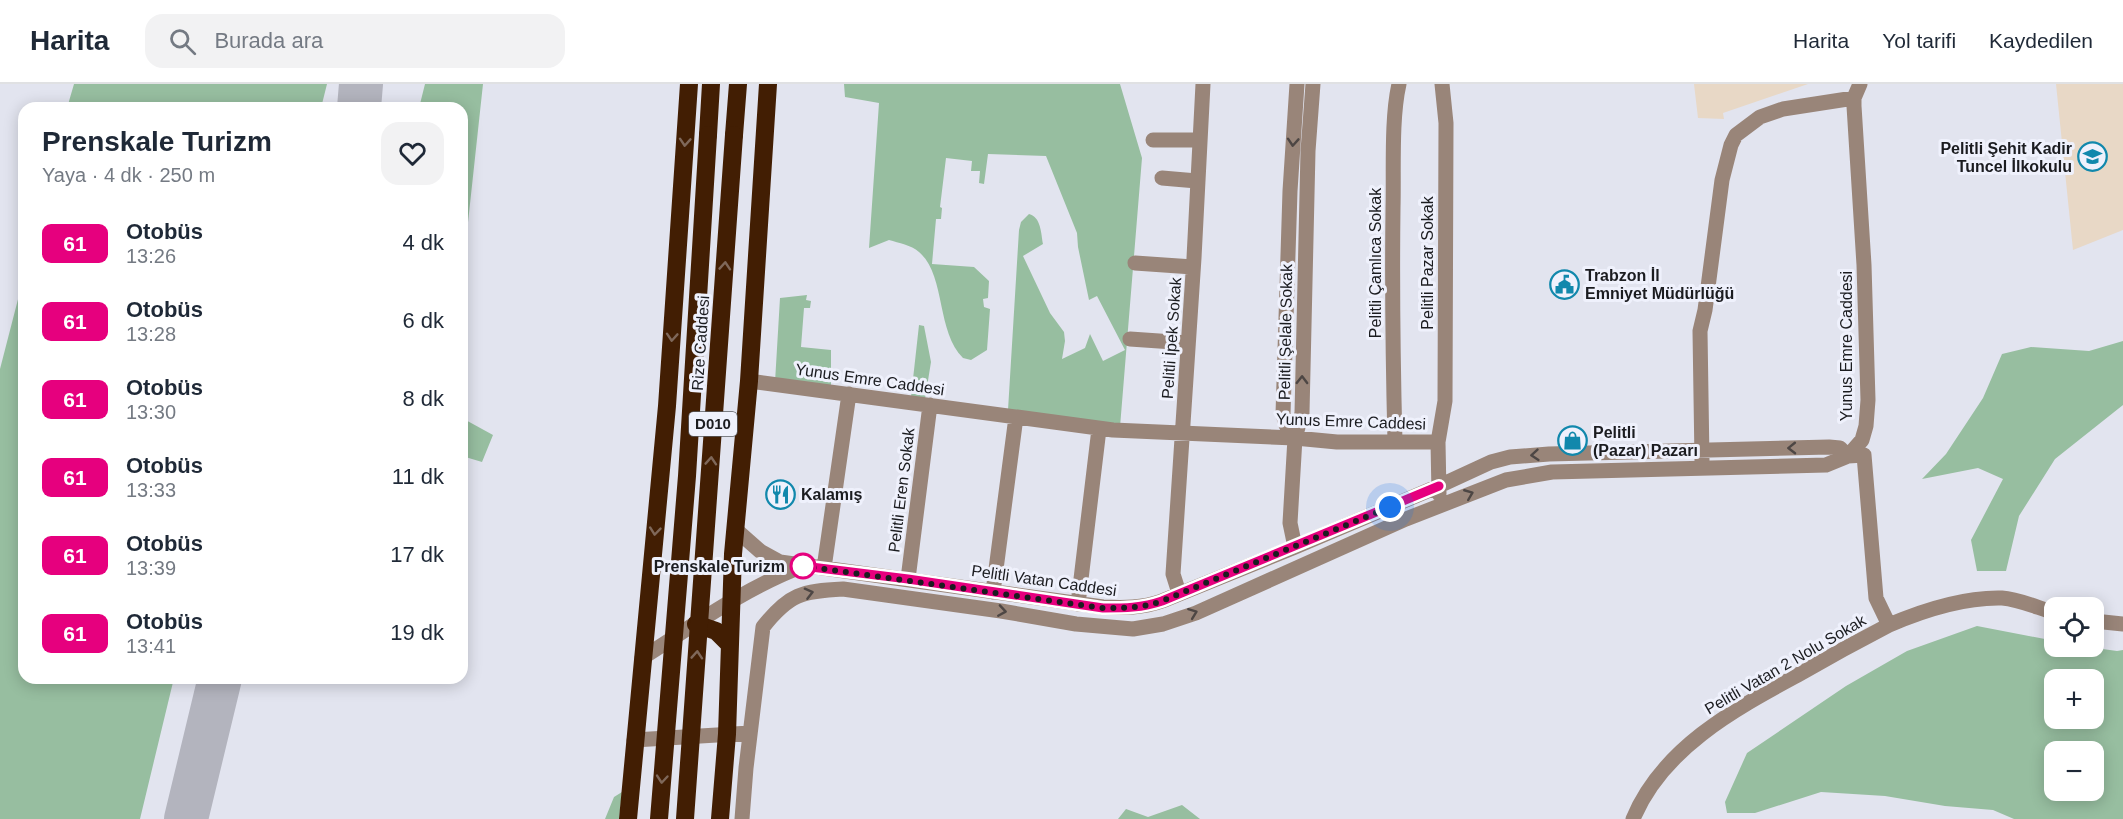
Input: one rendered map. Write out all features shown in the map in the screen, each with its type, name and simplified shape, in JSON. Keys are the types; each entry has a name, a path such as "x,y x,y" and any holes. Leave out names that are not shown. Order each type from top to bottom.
{"highway":[{"path":"628,819 667,406 689,84"},
{"name":"Rize Caddesi","path":"659,819 687,476 711,84"},
{"name":"Rize Caddesi","path":"685,819 738,84"},
{"path":"720,819 727,734 730,602 749,381 768,84"},
{"path":"696,624 716,631 729,644"}],"street":[{"name":"Pelitli İpek Sokak","path":"1179,593 1173,574 1203,84"},
{"name":"Pelitli Şelale Sokak","path":"1295,438 1286,425 1283,414 1290,191 1297,84"},
{"name":"Pelitli Şelale Sokak","path":"1295,438 1302,413 1308,151 1313,84"},
{"name":"Pelitli Çamlıca Sokak","path":"1395,442 1392,324 1393,217 1396,99 1399,84"},
{"name":"Pelitli Pazar Sokak","path":"1438,442 1445,401 1446,123 1442,84"},
{"path":"1702,469 1700,331 1705,310 1722,180 1731,145 1736,135 1760,117 1857,91"},
{"name":"Yunus Emre Caddesi","path":"1848,456 1862,440 1866,426 1868,400 1857,91"},
{"path":"1153,140 1200,140"},
{"path":"1162,178 1197,181"},
{"path":"1135,263 1193,267"},
{"path":"1130,339 1188,343"},
{"name":"Yunus Emre Caddesi","path":"749,381 1099,429 1337,442 1438,442 1440,506"},
{"path":"824,568 849,394"},
{"name":"Pelitli Eren Sokak","path":"908,579 930,405"},
{"path":"993,592 1016,417"},
{"path":"1078,604 1099,429"},
{"path":"1295,438 1290,523 1295,548"},
{"path":"1439,486 1491,462 1510,457 1549,453 1829,447 1840,448 1848,456"},
{"path":"742,819 763,627 777,608 805,593 843,589 1076,624 1133,629 1163,624 1196,613 1440,506 1506,480 1552,472 1826,465 1848,456 1864,455 1876,598 1889,624 1946,605 2003,598 2044,610"},
{"name":"Pelitli Vatan Caddesi","path":"735,529 760,550 780,562 1078,604 1130,609 1145,606 1295,548 1439,486"},
{"path":"642,658 730,602 778,576 803,566"},
{"path":"2104,622 2123,624"},
{"name":"Pelitli Vatan 2 Nolu Sokak","path":"1633,819 1647,791 1669,765 1688,745 1720,719 1889,624"},
{"path":"692,737 712,727 728,706"},
{"path":"634,740 750,733"}],"shaded area":[{"path":"1694,84 1808,84 1723,113 1724,119 1698,118"},
{"name":"Pelitli Şehit Kadir Tuncel İlkokulu","path":"2056,84 2123,84 2123,230 2073,250"}],"green space":[{"path":"74,84 327,84 322,102 69,102"},
{"path":"425,84 483,84 468,222 468,102 420,102"},
{"path":"844,84 1120,84 1142,158 1120,427 1008,410 1019,230 1021,222 1029,214 1038,222 1043,244 1023,256 1050,313 1064,332 1062,359 1085,348 1090,334 1103,361 1125,350 1097,296 1089,300 1077,233 1046,156 988,154 984,184 979,183 980,171 971,171 972,161 946,158 940,207 942,208 941,219 936,219 932,264 974,267 989,281 988,298 983,299 984,307 990,309 987,350 971,360 963,358 954,347 928,262 919,252 909,246 889,240 869,248 879,103 845,97"},
{"path":"807,295 806,300 811,301 810,308 804,308 801,347 831,350 831,387 775,382 780,298"},
{"path":"18,299 18,684 173,684 140,819 0,819 0,369"},
{"path":"919,325 924,326 931,362 925,399 911,397"},
{"path":"2123,341 2123,405 2055,459 2019,516 2006,571 1977,571 1971,540 2003,479 1978,468 1922,479 1946,454 1983,398 2002,354 2031,347 2089,351"},
{"path":"468,421 493,435 482,462 468,458"},
{"path":"1977,626 2044,639 2044,657 2104,657 2104,649 2123,650 2123,819 2014,819 1993,810 1945,806 1885,796 1821,792 1755,813 1727,813 1725,802 1747,753 1846,686 1907,651"},
{"path":"622,792 619,819 605,819 614,797"},
{"path":"1182,805 1200,819 1118,819 1126,809 1148,817"}],"taxiway":[{"path":"360,102 361,84"},
{"path":"186,819 219,684"}],"bus line":[{"name":"61","path":"803,566 1103,608 1130,609 1162,601 1295,548 1439,486"}],"place":[{"name":"Pelitli Şehit Kadir Tuncel İlkokulu","path":"2093,157"},
{"name":"Trabzon İl Emniyet Müdürlüğü","path":"1564,284"},
{"name":"Pelitli (Pazar) Pazarı","path":"1572,441"},
{"name":"Kalamış","path":"780,494"},
{"name":"Prenskale Turizm","path":"803,566"}],"route":[{"path":"803,566 1103,608 1130,609 1162,601 1390,507"}]}
